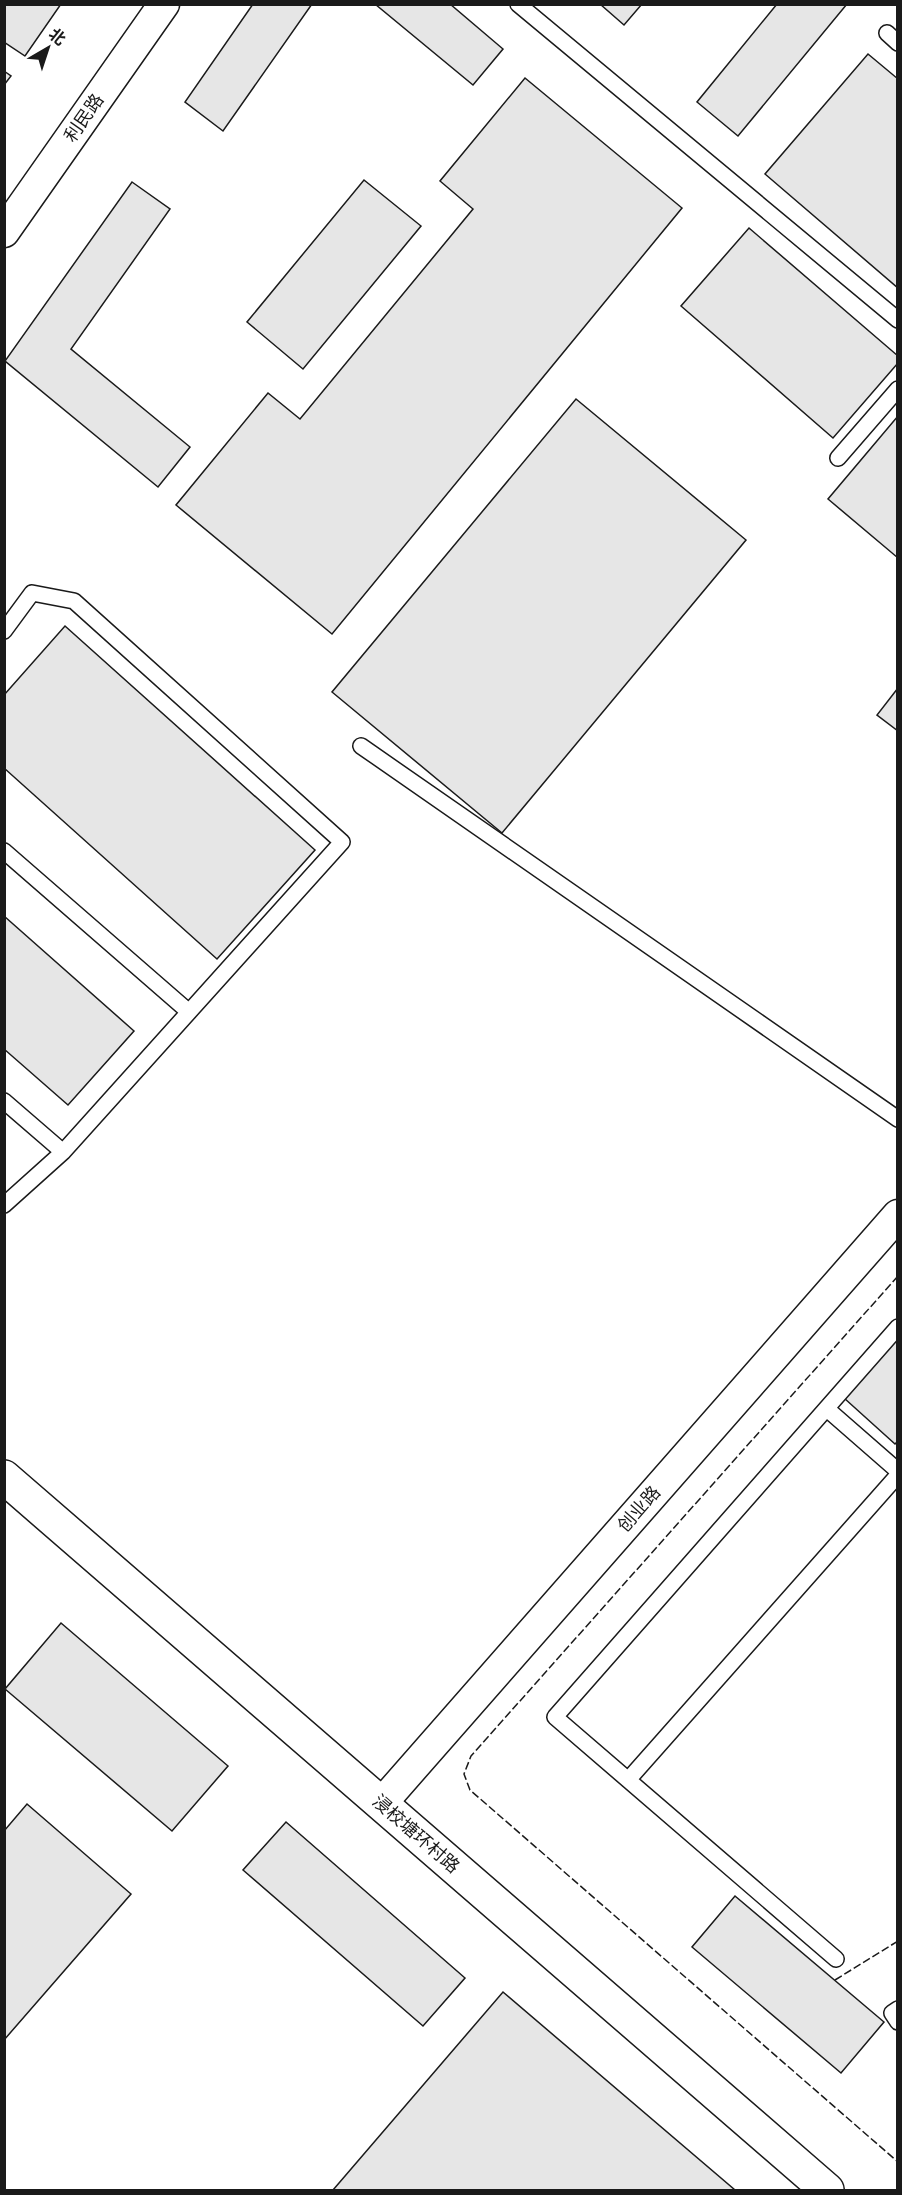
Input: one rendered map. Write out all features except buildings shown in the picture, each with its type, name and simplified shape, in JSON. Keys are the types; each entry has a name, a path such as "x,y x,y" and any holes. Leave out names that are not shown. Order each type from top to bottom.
{"street":[{"name":"利民路","path":"4,232 164,4"},
{"name":"创业路","path":"381,1804 897,1215"},
{"name":"浸校塘环村路","path":"4,1477 827,2190"}],"lane":[{"path":"518,4 897,320"},
{"path":"838,459 897,389"},
{"path":"4,631 33,593 74,601 342,842 63,1152 4,1205"},
{"path":"361,746 897,1119"},
{"path":"4,851 189,1012"},
{"path":"4,1101 63,1152"},
{"path":"836,1959 555,1717 897,1327"},
{"path":"628,1780 897,1473 827,1409"},
{"path":"897,2009 891,2013 897,2022"}],"fence":[{"path":"898,1276 471,1756 464,1774 470,1790 898,2162"},
{"path":"835,1980 898,1941"}]}
